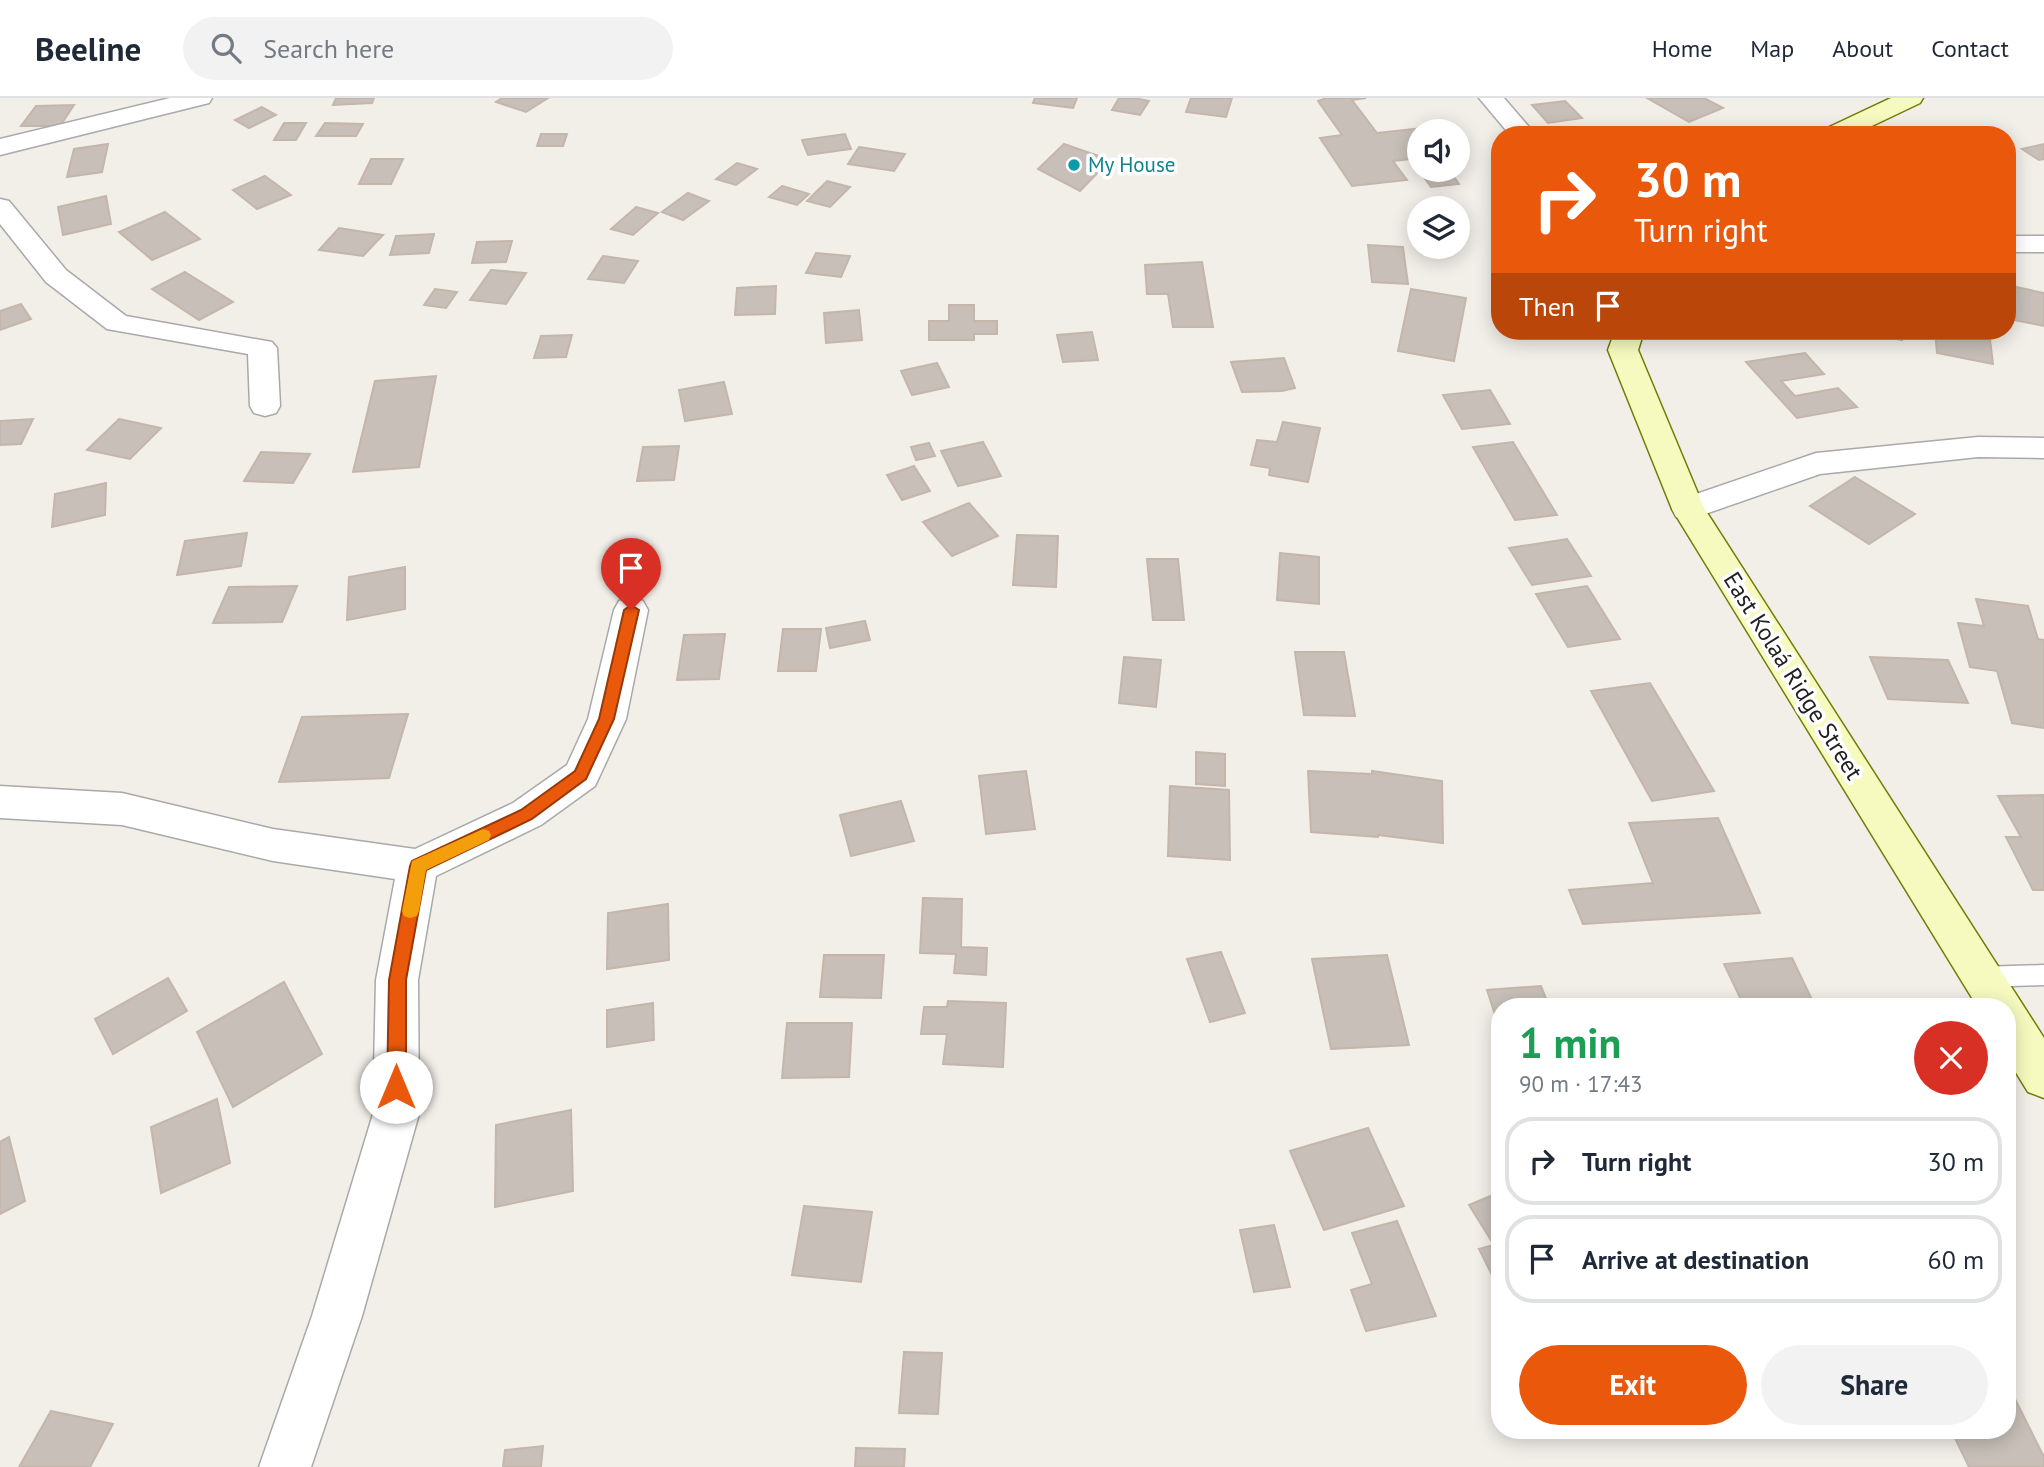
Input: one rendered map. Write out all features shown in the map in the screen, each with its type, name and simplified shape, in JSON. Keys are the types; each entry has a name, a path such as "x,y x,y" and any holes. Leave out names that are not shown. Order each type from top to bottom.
{"street":[{"path":"0,147 200,98"},
{"path":"1491,98 1516,126"},
{"path":"1851,126 1911,98"},
{"path":"0,207 56,276 117,323 262,348 265,406"},
{"path":"2016,244 2044,244"},
{"name":"East Kolaá Ridge Street","path":"1626,340 1623,351 1688,509 1990,992"},
{"path":"1688,509 1816,464 1978,447 2044,448"},
{"path":"0,802 122,809 273,845 418,866 527,814 581,775 607,719 631,610"},
{"path":"285,1467 337,1316 396,1114 397,980 418,866"},
{"path":"2016,1032 2044,1077"}],"lane":[{"path":"1990,992 2044,975"}],"building":[{"path":"336,98 374,98 372,103 333,105"},
{"path":"502,98 548,98 526,112 496,102"},
{"path":"1035,98 1077,98 1073,108 1033,103"},
{"path":"1119,98 1149,101 1140,115 1112,110"},
{"path":"1191,98 1232,98 1226,117 1186,112"},
{"path":"1326,98 1366,98 1352,100 1377,133 1407,130 1407,159 1393,161 1407,180 1352,186 1320,138 1342,135 1318,101"},
{"path":"1647,98 1704,98 1723,108 1689,122"},
{"path":"1565,101 1582,118 1548,123 1532,105"},
{"path":"74,105 60,126 21,126 36,106"},
{"path":"262,107 276,115 249,128 235,120"},
{"path":"284,123 306,123 296,140 274,140"},
{"path":"325,123 363,124 356,136 316,136"},
{"path":"541,134 567,134 563,146 537,146"},
{"path":"845,134 851,149 808,155 802,140"},
{"path":"108,144 102,172 67,177 74,149"},
{"name":"My House","path":"1064,144 1110,160 1080,191 1038,169"},
{"path":"2044,144 2044,159 2039,160 2022,149"},
{"path":"859,147 905,154 894,171 848,164"},
{"path":"371,159 403,159 391,184 359,184"},
{"path":"737,163 757,169 736,185 716,179"},
{"path":"265,176 291,195 257,209 233,190"},
{"path":"827,181 850,187 830,207 807,201"},
{"path":"1427,182 1459,184 1431,187"},
{"path":"782,186 809,194 797,205 769,197"},
{"path":"688,193 709,201 683,220 662,212"},
{"path":"106,196 111,224 63,235 58,207"},
{"path":"636,207 658,213 633,235 611,229"},
{"path":"165,212 200,239 152,260 119,232"},
{"path":"339,228 383,235 363,256 319,250"},
{"path":"434,234 429,253 390,255 396,236"},
{"path":"512,241 506,262 472,263 477,242"},
{"path":"1368,245 1403,247 1408,284 1372,282"},
{"path":"816,253 850,256 841,277 806,273"},
{"path":"603,256 638,261 624,283 588,279"},
{"path":"1202,262 1213,327 1173,327 1168,294 1147,294 1145,265"},
{"path":"491,270 526,273 506,304 470,300"},
{"path":"185,272 233,302 199,320 152,289"},
{"path":"776,286 775,314 735,315 737,288"},
{"path":"2016,287 2044,293 2044,326 2016,320"},
{"path":"435,289 457,292 446,308 424,305"},
{"path":"1411,289 1466,298 1454,361 1398,351"},
{"path":"21,304 31,319 0,330 0,311"},
{"path":"949,305 974,305 974,321 997,321 997,334 974,334 974,340 929,340 929,321 949,321"},
{"path":"859,310 862,340 826,343 824,313"},
{"path":"1092,332 1098,360 1063,362 1057,335"},
{"path":"572,335 566,357 534,358 541,336"},
{"path":"1936,340 1990,340 1993,364 1937,353"},
{"path":"1805,353 1824,374 1781,381 1795,396 1838,388 1857,407 1797,418 1746,362"},
{"path":"1284,358 1295,388 1242,392 1231,362"},
{"path":"937,363 949,387 912,395 901,371"},
{"path":"436,376 419,467 353,472 375,381"},
{"path":"724,382 732,414 685,421 679,390"},
{"path":"1490,390 1510,424 1462,429 1443,395"},
{"path":"33,419 21,444 0,445 0,421"},
{"path":"119,419 161,428 130,459 87,450"},
{"path":"1283,422 1320,428 1308,482 1269,475 1270,468 1251,465 1257,440 1277,442"},
{"path":"983,442 1001,476 958,486 941,451"},
{"path":"1513,442 1557,515 1515,520 1473,447"},
{"path":"929,443 935,456 916,460 911,447"},
{"path":"679,446 674,480 637,481 643,447"},
{"path":"261,452 310,454 293,483 244,481"},
{"path":"914,466 930,491 902,500 887,475"},
{"path":"1855,477 1915,514 1869,544 1810,506"},
{"path":"106,483 105,515 52,527 55,494"},
{"path":"969,503 998,536 952,556 923,522"},
{"path":"247,533 241,566 177,575 185,541"},
{"path":"1017,535 1058,536 1056,587 1013,585"},
{"path":"1567,539 1591,576 1532,585 1509,548"},
{"path":"1280,553 1319,557 1319,604 1277,600"},
{"path":"1147,559 1178,559 1184,620 1153,620"},
{"path":"405,567 405,609 347,620 349,577"},
{"path":"297,586 282,622 213,623 229,587"},
{"path":"1587,586 1620,639 1568,647 1536,594"},
{"path":"1976,599 2028,606 2038,639 2044,640 2044,728 2012,723 1997,671 1970,667 1958,623 1984,626"},
{"path":"865,621 870,640 830,648 826,628"},
{"path":"783,629 821,629 816,671 778,671"},
{"path":"725,634 719,679 677,680 684,635"},
{"path":"1295,652 1344,652 1355,716 1304,715"},
{"path":"1124,657 1161,660 1156,707 1119,703"},
{"path":"1870,657 1948,660 1968,703 1888,699"},
{"path":"1650,683 1714,791 1652,801 1591,691"},
{"path":"408,714 389,778 279,782 302,717"},
{"path":"1196,752 1225,754 1225,786 1196,784"},
{"path":"1026,771 1035,829 986,834 979,776"},
{"path":"1308,771 1372,774 1372,771 1442,781 1443,843 1378,835 1311,832"},
{"path":"1170,786 1229,790 1230,860 1168,856"},
{"path":"2044,795 2044,890 2033,890 2006,837 2021,837 1998,796"},
{"path":"901,801 914,841 851,856 840,815"},
{"path":"1718,818 1760,913 1583,924 1569,890 1653,883 1629,823"},
{"path":"923,898 962,899 961,947 987,948 986,975 954,973 956,954 920,953"},
{"path":"668,904 669,960 607,969 608,913"},
{"path":"1221,952 1245,1013 1210,1022 1187,959"},
{"path":"824,955 884,955 881,998 820,997"},
{"path":"1387,955 1409,1045 1331,1049 1312,959"},
{"path":"1792,958 1811,998 1740,998 1724,964"},
{"path":"168,978 187,1011 113,1054 95,1019"},
{"path":"284,982 322,1054 233,1107 197,1032"},
{"path":"1541,986 1546,998 1491,998 1491,1002 1487,990"},
{"path":"948,1001 1006,1003 1003,1067 943,1064 947,1034 921,1034 924,1007 947,1007"},
{"path":"653,1003 654,1040 607,1047 607,1010"},
{"path":"787,1023 852,1023 849,1077 782,1078"},
{"path":"217,1099 230,1163 161,1193 151,1127"},
{"path":"571,1110 573,1191 495,1207 496,1125"},
{"path":"1368,1128 1404,1206 1324,1230 1290,1151"},
{"path":"9,1137 25,1201 0,1214 0,1142"},
{"path":"1491,1196 1491,1240 1469,1205"},
{"path":"804,1206 872,1212 861,1282 792,1275"},
{"path":"1397,1221 1436,1316 1366,1331 1351,1290 1372,1284 1352,1233"},
{"path":"1274,1225 1290,1287 1254,1292 1240,1230"},
{"path":"1491,1246 1491,1273 1479,1249"},
{"path":"904,1352 942,1353 938,1414 899,1413"},
{"path":"2016,1401 2044,1457 2044,1467 1969,1467 1955,1439 2016,1439"},
{"path":"51,1411 113,1424 90,1467 19,1467"},
{"path":"543,1446 541,1467 503,1467 505,1450"},
{"path":"856,1448 905,1449 904,1467 855,1467"}],"slow traffic":[{"path":"410,911 418,866 483,835"}],"place":[{"name":"My House","path":"1074,165"}],"route":[{"path":"396,1087 397,980 418,866 527,814 581,775 607,719 631,610"}]}
